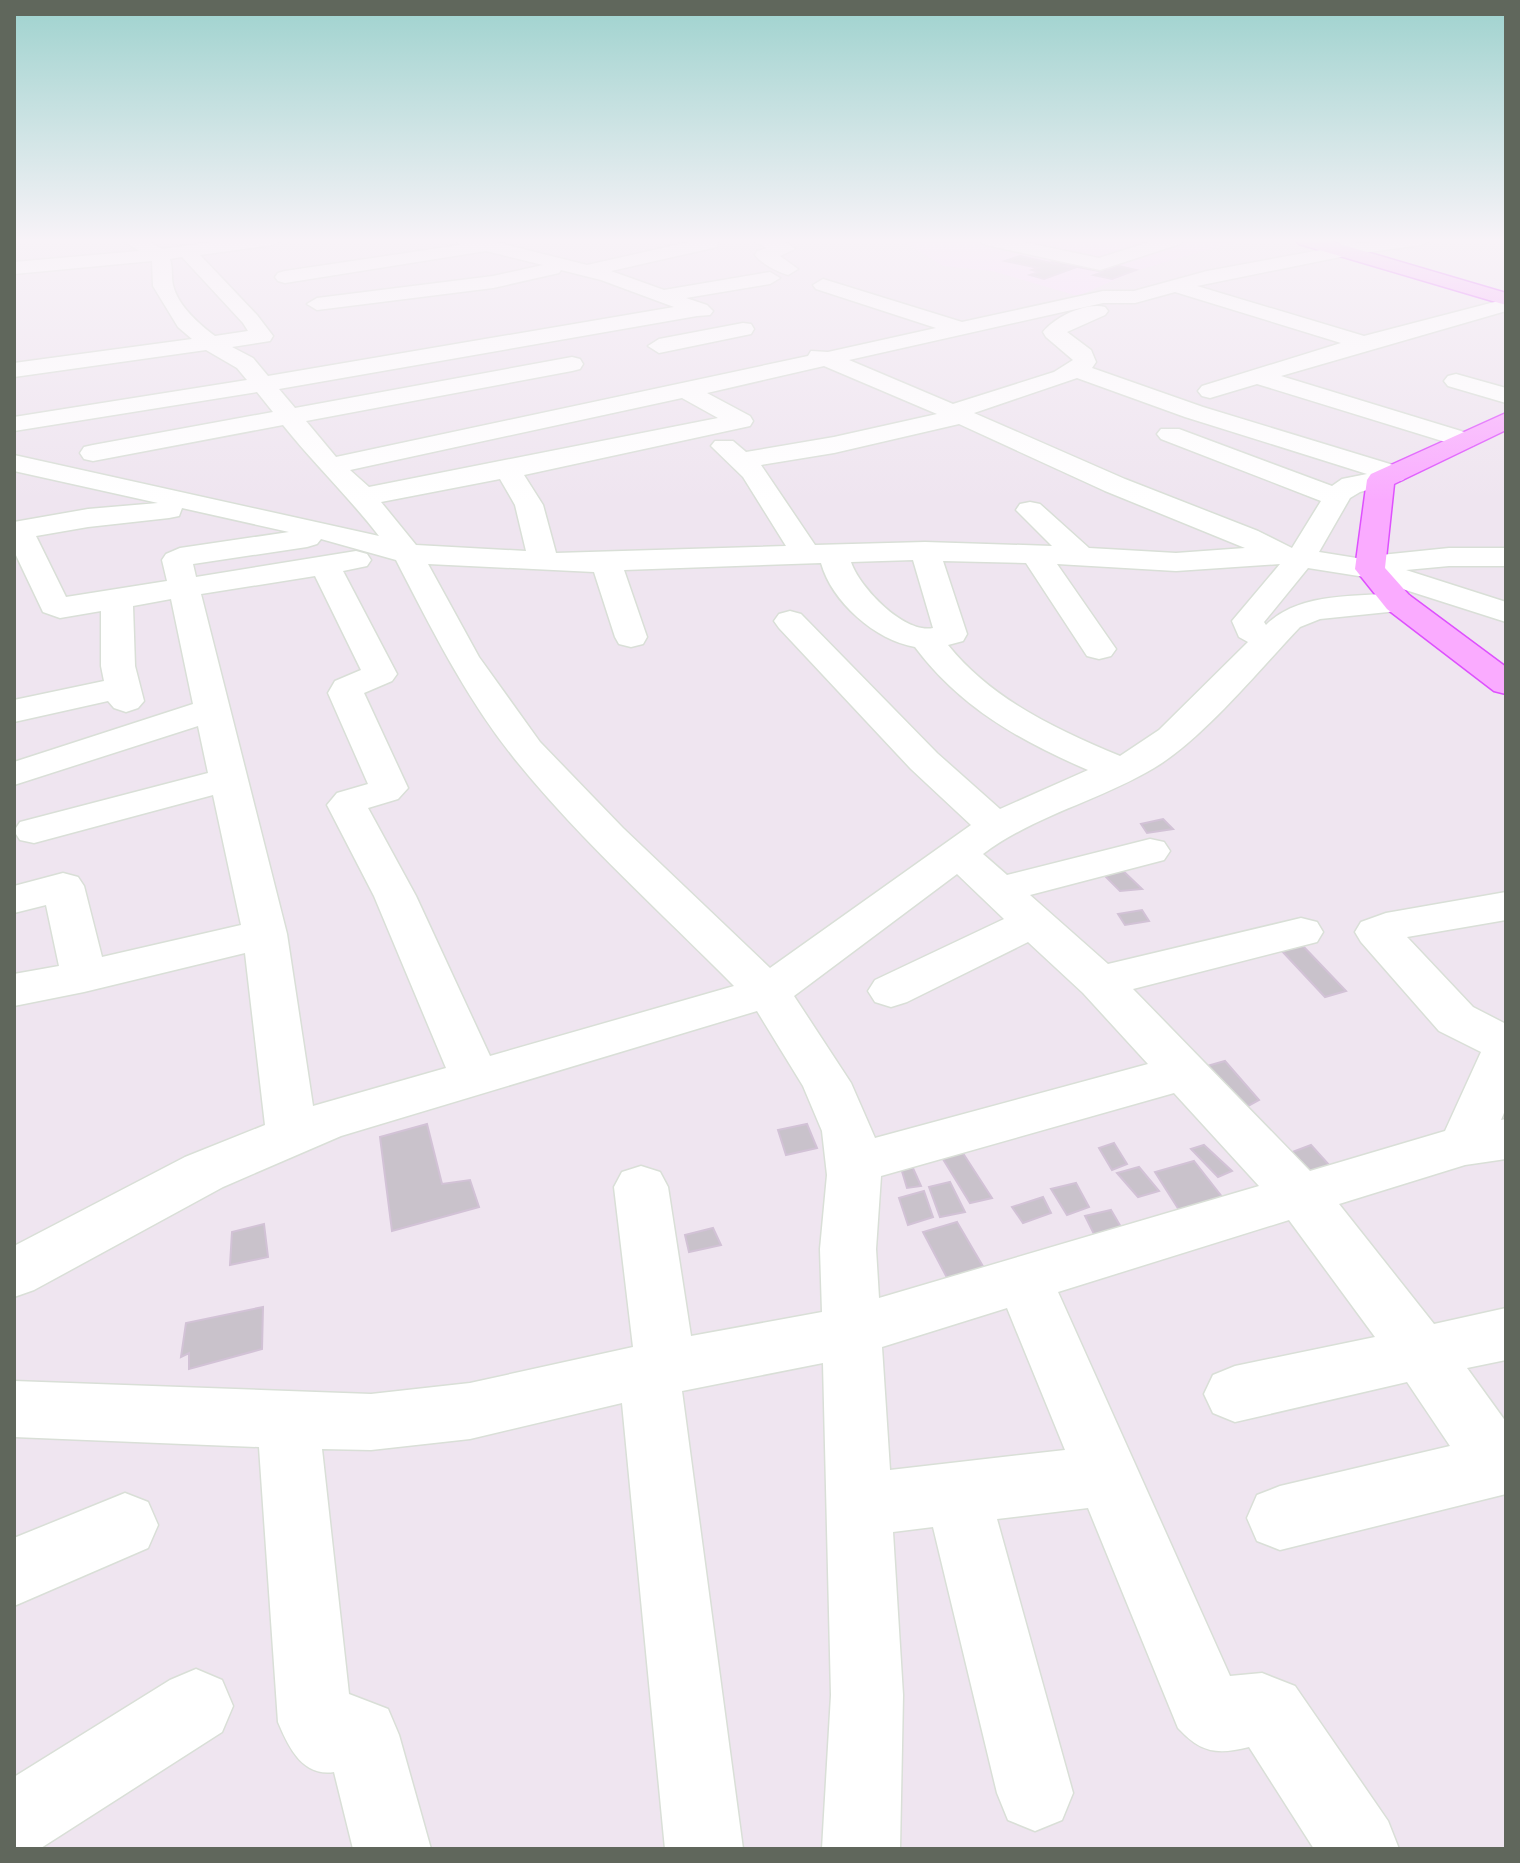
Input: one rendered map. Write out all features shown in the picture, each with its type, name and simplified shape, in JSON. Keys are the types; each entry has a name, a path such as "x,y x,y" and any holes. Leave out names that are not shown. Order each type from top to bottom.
{"main road":[{"path":"1504,417 1465,440 1388,477 1370,566 1398,602 1506,684"}],"street":[{"path":"190,327 213,345 245,363 322,455 362,497 403,552 463,658 527,750 609,837 768,992 826,1083 848,1131 852,1164 848,1249 850,1332 867,1695 861,1849"},
{"path":"14,370 213,345 262,334 256,327"},
{"path":"14,424 601,327"},
{"path":"637,350 752,334 737,327"},
{"path":"953,327 963,330"},
{"path":"322,455 455,441 976,327"},
{"path":"1060,327 1055,329 1056,335 1085,358 1077,370"},
{"path":"1310,327 1364,343"},
{"path":"1210,391 1417,327"},
{"path":"860,330 941,357"},
{"path":"389,430 790,348 825,358 1115,485 1289,556"},
{"path":"202,369 276,357"},
{"path":"93,453 592,360"},
{"path":"742,460 812,449 957,414 1077,370 1388,477"},
{"path":"1256,376 1465,440"},
{"path":"1456,381 1504,417"},
{"path":"956,383 997,397"},
{"path":"684,390 741,421"},
{"path":"619,405 669,436"},
{"path":"1239,424 1275,411"},
{"path":"362,497 741,421 772,424 812,449"},
{"path":"540,423 589,453"},
{"path":"698,430 742,460 854,597 905,637 926,639 951,634 925,551"},
{"path":"1336,430 1425,459"},
{"path":"1170,434 1336,497"},
{"path":"322,455 343,439"},
{"path":"455,441 500,470 529,505 543,562"},
{"path":"14,463 212,506 333,550 380,674 352,684 346,693 389,788 347,805 395,896 475,1078"},
{"path":"1268,641 1251,630 1248,621 1289,556 1336,497 1352,485 1388,477"},
{"path":"182,589 56,607 17,530 102,517 212,506"},
{"path":"1030,510 1081,557"},
{"path":"292,1135 265,934 182,589 177,560 182,555 333,550 543,562 925,551 1176,562 1289,556 1370,566 1506,612"},
{"path":"1035,554 1099,649"},
{"path":"1370,566 1449,557 1506,557"},
{"path":"606,562 631,637"},
{"path":"14,711 125,694 118,666 117,600"},
{"path":"14,1273 204,1172 324,1122 768,992 976,840 1140,761 1172,738 1289,620 1314,610 1398,602"},
{"path":"790,621 924,761 1016,906 1099,982 1301,1196 1502,1464 1280,1518"},
{"path":"926,639 956,676 1027,729 1121,770"},
{"path":"14,774 213,709"},
{"path":"34,831 230,779"},
{"path":"891,991 1016,906 1150,851"},
{"path":"14,900 63,886 84,977"},
{"path":"14,1409 371,1422 470,1411 658,1369 850,1332 1486,1142 1506,1046 1456,1019 1377,932 1386,927 1506,906"},
{"path":"1099,982 1301,932"},
{"path":"14,990 84,977 265,934"},
{"path":"852,1164 1184,1072"},
{"path":"641,1187 704,1849"},
{"path":"1024,1280 1204,1702 1217,1716 1227,1717 1251,1709 1269,1712 1360,1849"},
{"path":"1235,1394 1506,1334"},
{"path":"288,1419 315,1722 320,1731 328,1736 351,1731 362,1735 392,1849"},
{"path":"858,1505 1107,1475"},
{"path":"957,1493 1035,1793"},
{"path":"14,1572 125,1525"},
{"path":"14,1821 196,1706"}],"building":[{"path":"1163,819 1173,829 1147,833 1141,824"},
{"path":"1119,867 1142,889 1120,891 1101,872"},
{"path":"1142,910 1149,921 1125,925 1118,914"},
{"path":"1302,945 1346,991 1325,997 1281,950"},
{"path":"1225,1061 1259,1100 1230,1116 1193,1070"},
{"path":"427,1124 442,1184 470,1180 479,1207 392,1231 380,1137"},
{"path":"807,1124 817,1148 786,1155 778,1130"},
{"path":"1114,1143 1127,1164 1112,1170 1099,1148"},
{"path":"957,1144 992,1198 970,1203 938,1151"},
{"path":"1204,1145 1232,1171 1218,1177 1191,1149"},
{"path":"1311,1145 1339,1176 1308,1185 1282,1156"},
{"path":"1194,1161 1237,1216 1186,1221 1155,1172"},
{"path":"912,1166 921,1186 907,1188 901,1168"},
{"path":"1139,1167 1159,1191 1138,1197 1117,1173"},
{"path":"950,1182 965,1212 940,1217 929,1187"},
{"path":"1076,1183 1089,1207 1067,1215 1051,1189"},
{"path":"924,1191 933,1217 908,1225 899,1198"},
{"path":"1043,1197 1051,1213 1023,1223 1012,1207"},
{"path":"1111,1210 1125,1234 1098,1242 1085,1216"},
{"path":"957,1222 991,1280 954,1291 923,1232"},
{"path":"264,1224 268,1257 230,1265 232,1232"},
{"path":"713,1228 721,1245 689,1252 685,1235"},
{"path":"263,1307 262,1349 189,1369 189,1353 181,1357 186,1323"}]}
